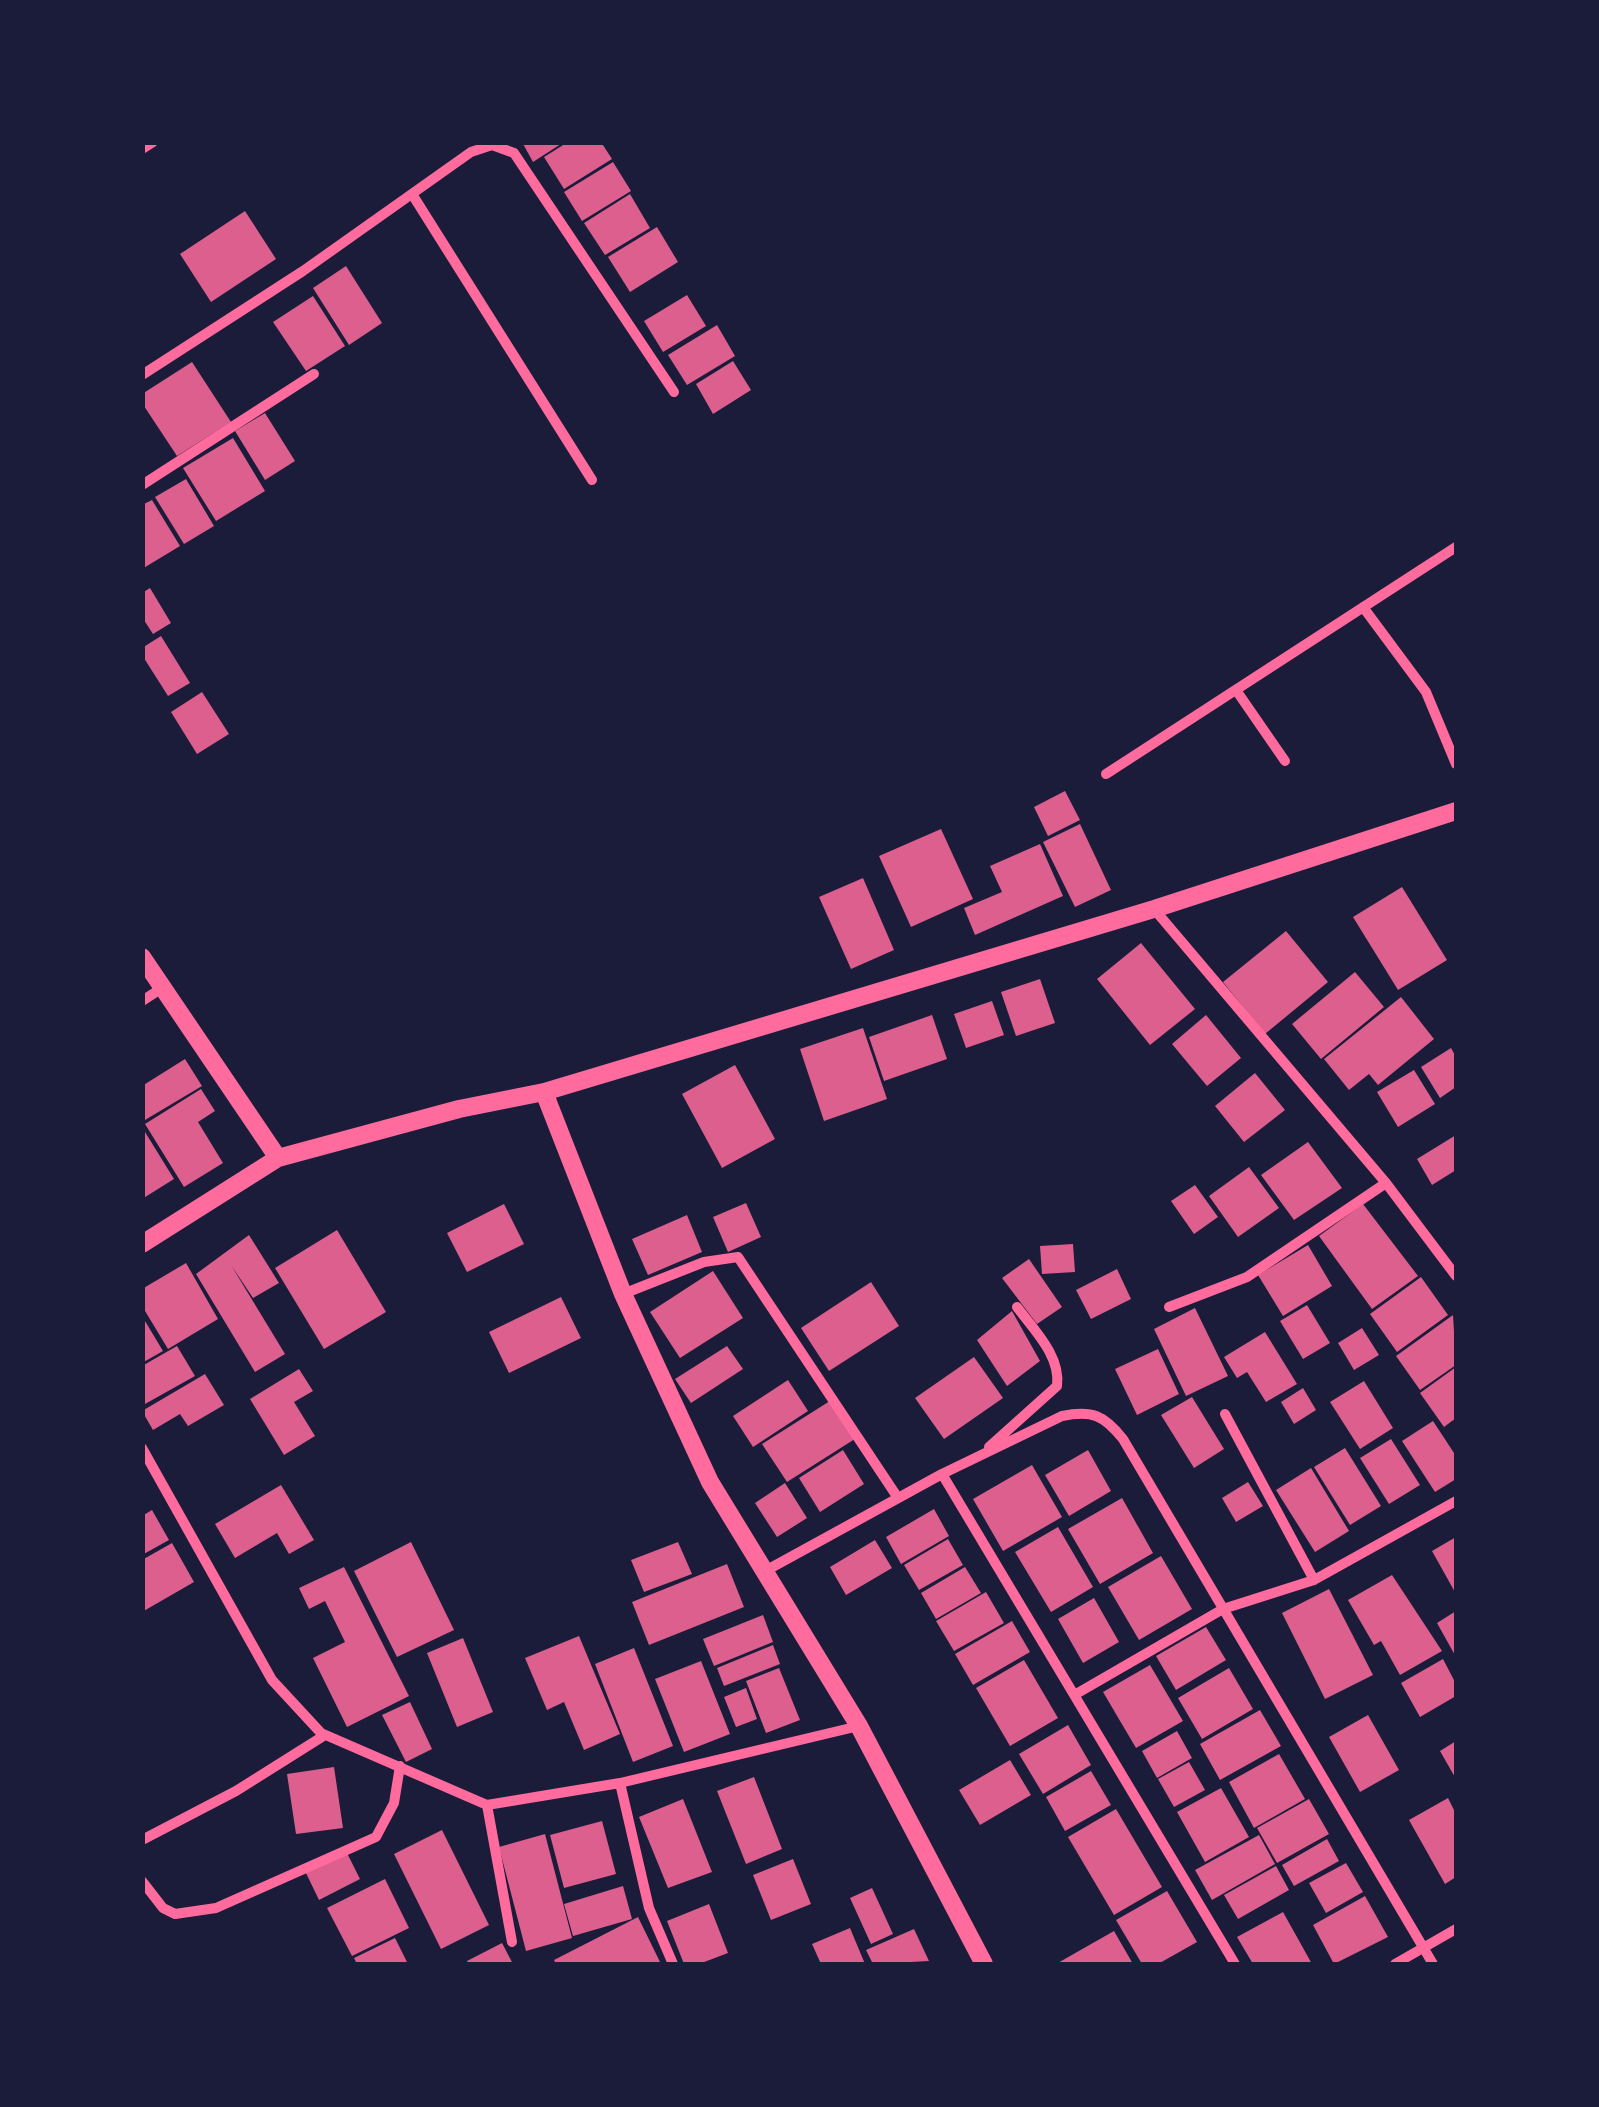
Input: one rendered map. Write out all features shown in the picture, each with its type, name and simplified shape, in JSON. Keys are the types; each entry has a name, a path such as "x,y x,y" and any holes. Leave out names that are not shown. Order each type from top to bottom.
{"street":[{"path":"142,149 154,142"},
{"path":"142,375 484,146 499,146 514,153 674,392"},
{"path":"412,194 592,480"},
{"path":"142,485 314,374"},
{"path":"1106,774 1456,547"},
{"path":"1362,607 1426,692 1456,764"},
{"path":"1236,690 1285,761"},
{"path":"142,1244 278,1158 459,1109 544,1092 1154,908 1456,811"},
{"path":"1154,908 1386,1182 1456,1276"},
{"path":"142,958 278,1158"},
{"path":"142,1000 162,988"},
{"path":"544,1092 623,1294 710,1482 859,1726 984,1964"},
{"path":"1169,1308 1247,1277 1386,1182"},
{"path":"623,1294 704,1262 738,1257 898,1498"},
{"path":"977,1458 1057,1386 1059,1374 1052,1355 1017,1307"},
{"path":"767,1570 942,1474 1062,1416 1082,1412 1103,1417 1122,1438 1433,1964"},
{"path":"1226,1414 1314,1580"},
{"path":"142,1448 272,1680 325,1736 487,1805 620,1784 859,1726"},
{"path":"942,1474 1235,1964"},
{"path":"1076,1694 1223,1609 1314,1580 1456,1501"},
{"path":"142,1840 236,1792 325,1736"},
{"path":"142,1881 163,1908 176,1914 194,1914 364,1843 376,1837 388,1822 400,1766"},
{"path":"620,1784 649,1908 673,1964"},
{"path":"487,1805 512,1942"},
{"path":"1395,1964 1456,1928"}],"building":[{"path":"522,142 564,142 533,162"},
{"path":"568,142 601,142 612,159 564,189 544,157"},
{"path":"613,162 631,191 582,221 564,192"},
{"path":"630,194 650,228 605,255 584,223"},
{"path":"245,211 276,259 211,302 180,254"},
{"path":"657,227 678,262 630,292 608,257"},
{"path":"346,266 382,323 349,345 313,288"},
{"path":"687,295 706,326 663,352 644,321"},
{"path":"313,296 345,346 306,371 273,322"},
{"path":"717,325 735,356 687,385 668,355"},
{"path":"733,361 751,390 713,414 696,384"},
{"path":"192,362 231,422 177,456 142,403 142,394"},
{"path":"265,413 295,461 265,480 235,431"},
{"path":"233,438 265,491 216,521 183,468"},
{"path":"186,479 214,526 184,544 155,497"},
{"path":"152,500 180,546 142,569 142,505"},
{"path":"150,588 171,623 153,634 142,617 142,593"},
{"path":"161,636 190,683 168,696 142,655 142,648"},
{"path":"202,692 229,734 197,754 171,712"},
{"path":"1065,791 1080,820 1048,836 1034,807"},
{"path":"1080,824 1111,890 1075,907 1043,842"},
{"path":"941,829 973,899 911,927 879,856"},
{"path":"1040,844 1063,896 975,935 964,908 1002,892 990,866"},
{"path":"863,878 894,950 851,969 819,897"},
{"path":"1402,887 1447,960 1398,990 1353,917"},
{"path":"1286,931 1328,982 1265,1034 1223,982"},
{"path":"1141,943 1195,1009 1150,1045 1097,979"},
{"path":"1355,972 1384,1007 1321,1059 1292,1024"},
{"path":"1040,979 1055,1023 1016,1036 1001,992"},
{"path":"1401,997 1434,1039 1378,1085 1369,1074 1349,1090 1324,1059"},
{"path":"992,1001 1004,1035 966,1048 954,1014"},
{"path":"932,1015 947,1059 884,1081 869,1037"},
{"path":"1206,1015 1241,1058 1207,1086 1172,1044"},
{"path":"863,1028 887,1099 824,1121 800,1049"},
{"path":"1451,1048 1456,1057 1456,1087 1440,1098 1421,1067"},
{"path":"185,1059 202,1086 145,1120 142,1086"},
{"path":"735,1065 775,1139 722,1168 682,1094"},
{"path":"1414,1070 1435,1104 1398,1127 1377,1092"},
{"path":"1255,1073 1285,1110 1244,1142 1215,1106"},
{"path":"201,1089 215,1111 198,1122 223,1163 184,1187 145,1124"},
{"path":"145,1132 174,1179 142,1199 142,1134"},
{"path":"1456,1135 1456,1170 1432,1185 1417,1159"},
{"path":"1308,1142 1342,1188 1294,1220 1261,1175"},
{"path":"1249,1167 1279,1208 1238,1237 1209,1196"},
{"path":"1195,1185 1218,1217 1194,1234 1171,1201"},
{"path":"746,1203 761,1237 728,1252 713,1217"},
{"path":"504,1204 524,1244 467,1272 447,1233"},
{"path":"1363,1204 1418,1276 1372,1309 1319,1236"},
{"path":"687,1215 702,1252 648,1275 632,1239"},
{"path":"337,1230 386,1312 324,1349 275,1268"},
{"path":"249,1235 279,1283 253,1298 231,1265 285,1354 255,1372 196,1274"},
{"path":"1073,1244 1075,1272 1042,1274 1040,1246"},
{"path":"1308,1245 1332,1286 1283,1316 1258,1275"},
{"path":"1029,1259 1062,1307 1037,1324 1002,1278"},
{"path":"186,1263 218,1319 168,1349 142,1306 142,1289"},
{"path":"1117,1269 1131,1299 1091,1319 1076,1290"},
{"path":"713,1271 743,1318 680,1358 650,1312"},
{"path":"1421,1277 1448,1315 1397,1352 1370,1314"},
{"path":"871,1282 899,1326 829,1371 801,1328"},
{"path":"561,1297 581,1338 509,1373 489,1332"},
{"path":"1307,1305 1330,1343 1303,1359 1280,1321"},
{"path":"1195,1308 1228,1376 1186,1396 1154,1329"},
{"path":"1012,1311 1040,1361 1007,1386 977,1340"},
{"path":"1453,1315 1456,1365 1420,1390 1396,1356"},
{"path":"142,1316 163,1351 142,1363"},
{"path":"1362,1328 1379,1355 1354,1370 1338,1343"},
{"path":"1265,1332 1297,1384 1266,1402 1247,1372 1237,1378 1224,1357"},
{"path":"177,1346 195,1376 145,1404 142,1366"},
{"path":"727,1346 743,1369 691,1403 675,1379"},
{"path":"1158,1349 1179,1394 1137,1415 1115,1369"},
{"path":"974,1357 1003,1398 944,1439 915,1398"},
{"path":"1456,1367 1456,1418 1444,1427 1420,1393"},
{"path":"299,1369 313,1391 294,1402 315,1436 284,1455 250,1399"},
{"path":"205,1374 224,1405 188,1426 180,1414 153,1430 142,1411"},
{"path":"788,1380 808,1411 753,1447 733,1416"},
{"path":"1364,1381 1393,1428 1360,1449 1330,1402"},
{"path":"1303,1388 1316,1410 1294,1424 1281,1402"},
{"path":"1192,1397 1224,1449 1194,1468 1161,1415"},
{"path":"833,1399 858,1437 787,1482 762,1444"},
{"path":"1433,1421 1456,1456 1456,1479 1435,1492 1402,1441"},
{"path":"1391,1439 1420,1485 1389,1504 1360,1458"},
{"path":"1345,1448 1381,1506 1350,1525 1314,1467"},
{"path":"843,1450 864,1484 820,1512 799,1478"},
{"path":"1088,1450 1111,1491 1069,1516 1045,1475"},
{"path":"1032,1465 1062,1517 1003,1551 973,1499"},
{"path":"1311,1468 1349,1531 1315,1552 1276,1490"},
{"path":"1248,1482 1263,1506 1236,1522 1222,1498"},
{"path":"785,1483 807,1518 777,1537 755,1503"},
{"path":"281,1485 314,1540 289,1554 277,1533 235,1558 215,1524"},
{"path":"1122,1498 1153,1553 1100,1584 1068,1529"},
{"path":"934,1509 949,1536 901,1564 886,1537"},
{"path":"152,1510 169,1540 142,1555 142,1516"},
{"path":"1058,1527 1093,1587 1051,1612 1015,1552"},
{"path":"1456,1537 1456,1594 1432,1551"},
{"path":"948,1539 963,1565 919,1590 904,1565"},
{"path":"875,1540 892,1568 846,1595 830,1567"},
{"path":"411,1542 454,1630 397,1657 354,1571"},
{"path":"678,1542 692,1574 644,1592 631,1560"},
{"path":"172,1543 194,1582 142,1612 142,1560"},
{"path":"1161,1556 1192,1609 1139,1640 1108,1587"},
{"path":"727,1564 744,1607 649,1645 632,1602"},
{"path":"344,1567 409,1696 347,1727 313,1658 345,1642 325,1601 309,1609 299,1588"},
{"path":"965,1567 981,1593 936,1619 921,1593"},
{"path":"1392,1575 1442,1651 1400,1675 1381,1641 1374,1645 1348,1600"},
{"path":"1329,1589 1373,1675 1325,1699 1282,1613"},
{"path":"986,1592 1004,1623 954,1651 936,1621"},
{"path":"1094,1598 1119,1642 1083,1663 1058,1619"},
{"path":"1456,1611 1456,1657 1437,1623"},
{"path":"763,1615 773,1642 714,1666 703,1639"},
{"path":"1012,1621 1030,1652 973,1685 955,1654"},
{"path":"1206,1627 1226,1660 1176,1690 1156,1656"},
{"path":"579,1636 620,1734 584,1750 564,1702 547,1710 525,1658"},
{"path":"463,1638 493,1712 457,1727 427,1653"},
{"path":"773,1645 780,1664 724,1686 717,1668"},
{"path":"634,1648 673,1746 633,1762 595,1664"},
{"path":"1443,1659 1456,1684 1456,1696 1420,1717 1401,1683"},
{"path":"1024,1660 1058,1718 1010,1746 976,1688"},
{"path":"701,1661 730,1734 684,1752 655,1679"},
{"path":"1150,1665 1183,1721 1136,1748 1103,1692"},
{"path":"779,1668 800,1720 766,1733 746,1681"},
{"path":"1229,1668 1253,1709 1202,1739 1178,1698"},
{"path":"746,1688 757,1719 736,1727 724,1697"},
{"path":"410,1702 432,1749 406,1762 382,1715"},
{"path":"1260,1710 1281,1746 1220,1780 1200,1744"},
{"path":"1368,1715 1399,1770 1360,1792 1329,1737"},
{"path":"1068,1725 1091,1765 1043,1794 1019,1754"},
{"path":"1177,1731 1192,1758 1157,1778 1142,1751"},
{"path":"1456,1741 1456,1779 1440,1751"},
{"path":"1279,1754 1305,1799 1254,1828 1229,1782"},
{"path":"1010,1760 1031,1795 980,1825 959,1790"},
{"path":"1189,1762 1205,1790 1174,1807 1158,1779"},
{"path":"334,1767 343,1828 296,1834 287,1774"},
{"path":"1091,1771 1111,1805 1065,1831 1046,1797"},
{"path":"754,1777 782,1849 746,1864 717,1791"},
{"path":"1221,1788 1249,1837 1205,1862 1177,1812"},
{"path":"1448,1798 1456,1814 1456,1877 1445,1884 1409,1820"},
{"path":"683,1799 712,1872 668,1888 639,1817"},
{"path":"1309,1799 1329,1834 1277,1863 1257,1828"},
{"path":"1116,1809 1162,1887 1114,1915 1068,1837"},
{"path":"602,1821 616,1874 564,1888 550,1835"},
{"path":"442,1830 489,1925 441,1949 394,1854"},
{"path":"545,1834 572,1938 526,1951 499,1847"},
{"path":"1259,1835 1275,1864 1212,1900 1195,1870"},
{"path":"1327,1839 1339,1861 1294,1886 1282,1865"},
{"path":"346,1851 360,1879 319,1900 305,1871"},
{"path":"793,1859 811,1904 771,1920 753,1875"},
{"path":"1346,1863 1363,1892 1326,1913 1309,1883"},
{"path":"1276,1866 1289,1890 1238,1919 1224,1895"},
{"path":"385,1879 409,1928 352,1956 327,1908"},
{"path":"623,1886 632,1919 573,1936 564,1904"},
{"path":"872,1888 893,1934 871,1944 850,1898"},
{"path":"1167,1891 1197,1942 1158,1964 1142,1964 1116,1920"},
{"path":"1365,1896 1388,1937 1334,1964 1313,1925"},
{"path":"709,1904 728,1953 699,1964 684,1964 667,1921"},
{"path":"1283,1912 1312,1964 1253,1964 1237,1937"},
{"path":"638,1917 660,1962 556,1964 554,1960"},
{"path":"850,1928 865,1964 821,1964 812,1944"},
{"path":"914,1929 929,1961 873,1964 866,1950"},
{"path":"1114,1931 1133,1964 1056,1964"},
{"path":"395,1938 408,1964 357,1964 354,1958"},
{"path":"502,1943 513,1964 468,1964 467,1961"}]}
